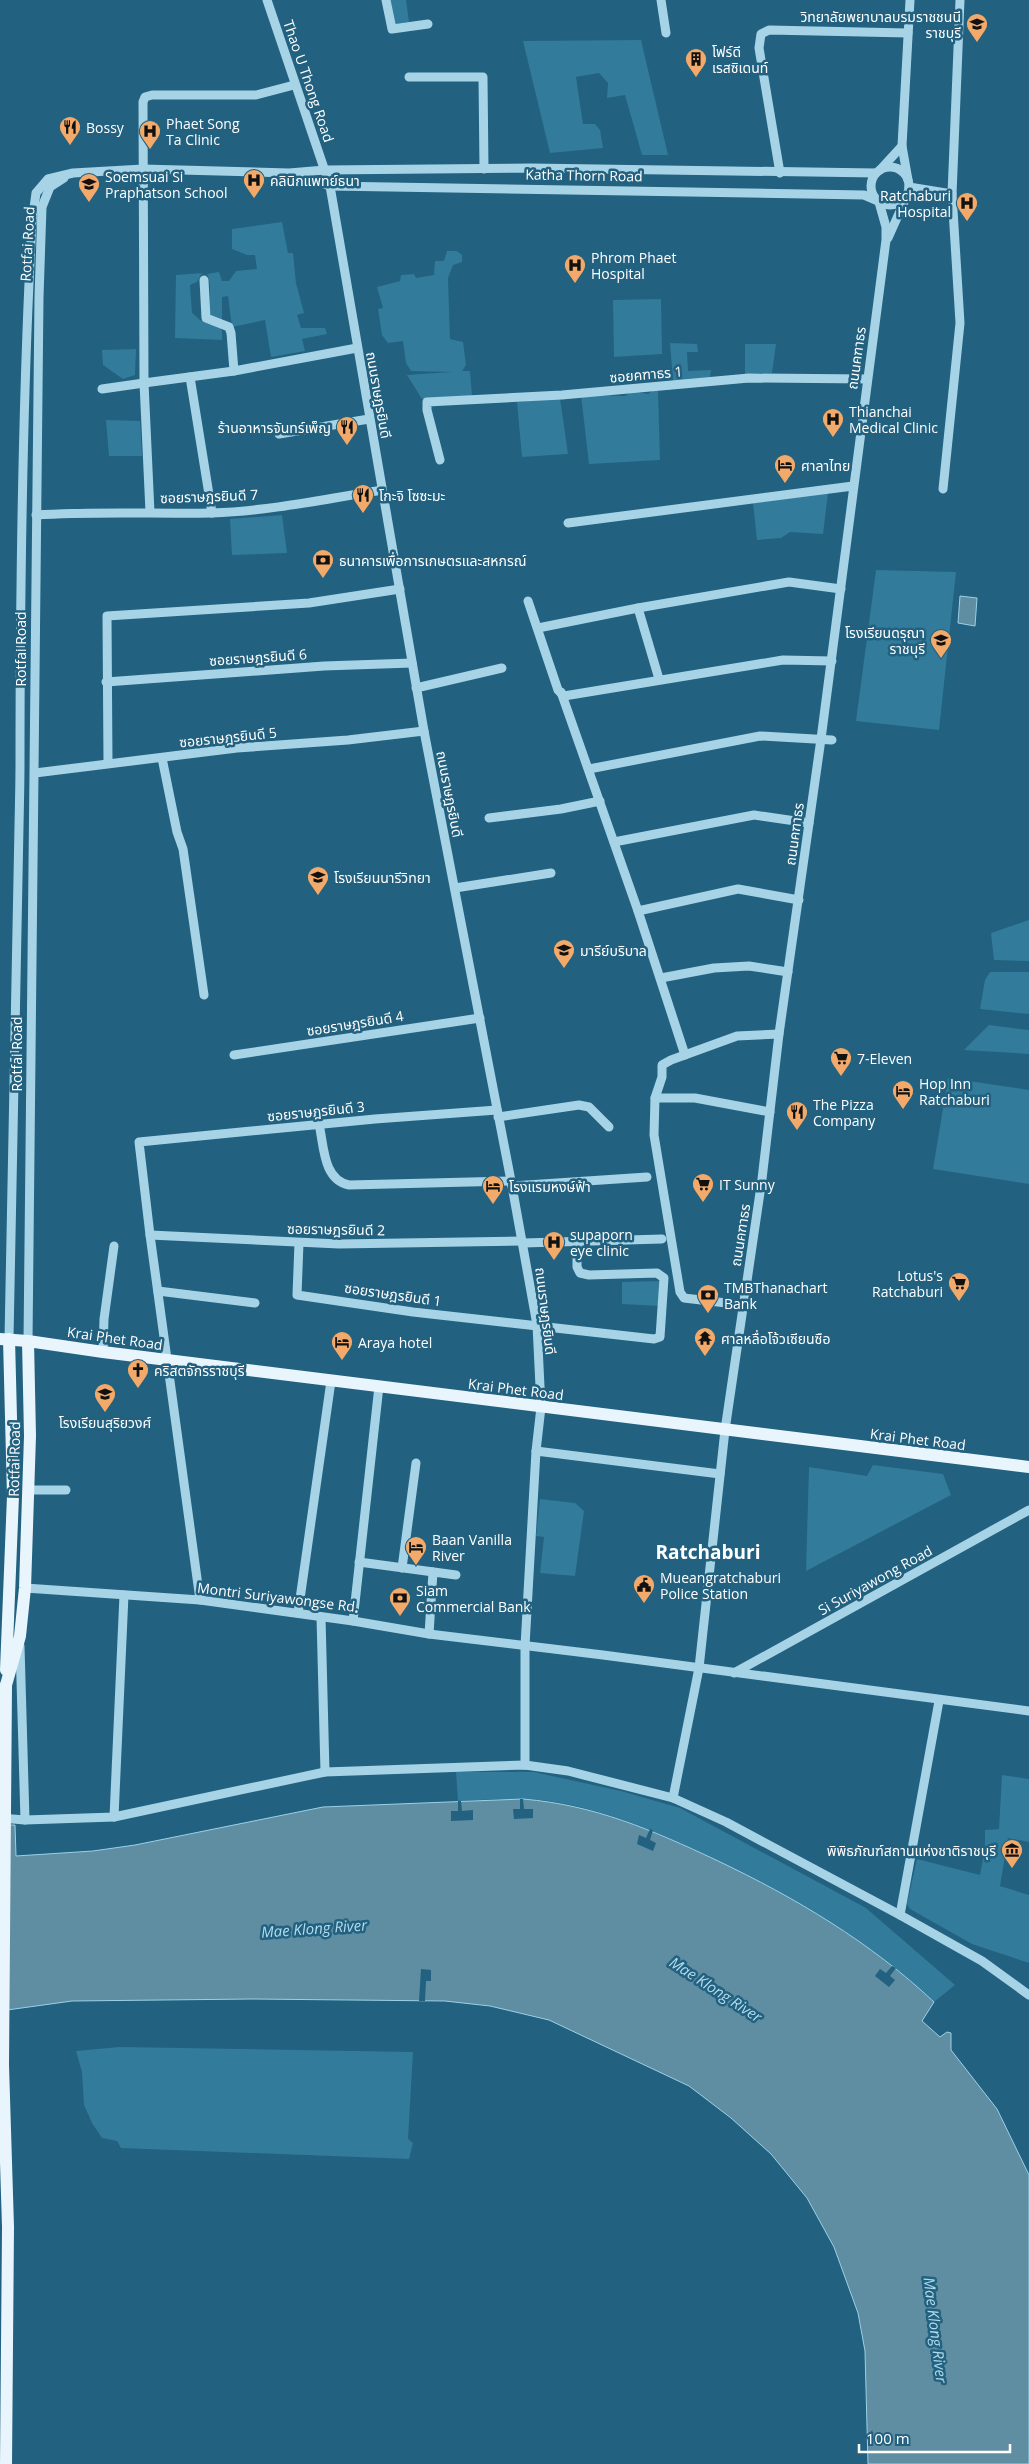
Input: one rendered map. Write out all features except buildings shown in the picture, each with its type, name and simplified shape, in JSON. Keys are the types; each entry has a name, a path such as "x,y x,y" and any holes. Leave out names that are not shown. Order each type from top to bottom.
{"main road":[{"name":"Krai Phet Road","path":"5,1339 28,1340 103,1352 331,1381 1029,1467"},
{"name":"Rotfai Road","path":"5,1339 13,1496 5,1586 3,2065 8,2228 6,2464"},
{"name":"Rotfai Road","path":"6,1685 20,1636 26,1588 30,1436 28,1340"},
{"name":"Rotfai Road","path":"0,2214 5,2152"}],"street":[{"name":"Thao U Thong Road","path":"267,0 294,85 330,186"},
{"path":"386,0 392,29 428,24"},
{"path":"661,0 666,33"},
{"path":"910,0 902,146 908,187 952,194"},
{"path":"943,488 960,323 952,194 960,0"},
{"path":"780,173 759,48 761,34 769,30 908,32"},
{"path":"408,77 483,77 484,170"},
{"path":"150,512 144,383 143,102 145,97 152,95 256,95 294,85"},
{"path":"878,172 902,146"},
{"name":"Katha Thorn Road","path":"73,173 142,169 289,173 325,170 484,170 531,168 780,173 878,172 896,168 901,171 908,187 902,202 894,205 864,195 330,186 289,173"},
{"name":"ถนนคฑาธร","path":"673,1798 694,1684 699,1668 725,1430 762,1179 779,1034 832,661 886,240 886,226 878,201 871,187 878,172"},
{"name":"Rotfai Road","path":"28,1340 35,773 36,515 42,207 50,187 73,173"},
{"name":"Rotfai Road","path":"5,1339 19,776 19,660 27,320 32,222 36,193 42,183 48,179 73,173"},
{"name":"ถนนราษฎรยินดี","path":"330,186 416,688 512,1184 537,1325 541,1407 536,1451 525,1646 525,1764"},
{"name":"ถนนคฑาธร","path":"886,240 908,187"},
{"path":"204,280 206,318 229,327 234,371"},
{"path":"102,389 234,371 357,348"},
{"path":"190,377 212,513"},
{"name":"ซอยคฑาธร 1","path":"440,460 427,410 428,402 562,395 748,378 867,379"},
{"path":"278,434 370,419"},
{"path":"568,522 853,486"},
{"name":"ซอยราษฎรยินดี 7","path":"36,515 150,512 212,513 289,506 382,490"},
{"path":"538,628 638,608 789,582 841,588"},
{"path":"108,763 107,616 309,603 400,589"},
{"path":"528,601 589,769 686,1054"},
{"path":"638,608 659,679"},
{"path":"19,660 35,660"},
{"path":"561,692 564,696 783,660 832,661"},
{"name":"ซอยราษฎรยินดี 6","path":"106,682 324,666 412,663"},
{"path":"416,688 502,668"},
{"name":"ซอยราษฎรยินดี 5","path":"35,773 237,748 348,740 424,731"},
{"path":"589,769 760,736 832,740"},
{"path":"162,758 177,832 183,849 204,995"},
{"path":"489,818 560,809 600,801"},
{"path":"614,842 754,815 809,823"},
{"path":"455,888 551,873"},
{"path":"638,911 738,889 799,900"},
{"path":"661,978 714,968 749,966 788,972"},
{"name":"ซอยราษฎรยินดี 4","path":"234,1055 480,1018"},
{"path":"743,1305 693,1301 684,1298 680,1292 654,1135 656,1098 662,1076 662,1065 686,1054 737,1036 779,1034"},
{"path":"656,1098 695,1098 770,1112"},
{"name":"ซอยราษฎรยินดี 3","path":"150,1235 139,1142 319,1124 497,1114 579,1105 589,1107 610,1127"},
{"path":"319,1124 330,1174 339,1183 349,1185 512,1184 647,1177"},
{"path":"150,1235 200,1600"},
{"name":"ซอยราษฎรยินดี 2","path":"150,1235 298,1243 577,1242 662,1239"},
{"path":"537,1325 654,1339 660,1336 664,1278 657,1274 580,1274 577,1267 577,1242"},
{"name":"ซอยราษฎรยินดี 1","path":"298,1243 297,1295 413,1312 537,1325"},
{"path":"103,1352 104,1319 114,1246"},
{"path":"158,1290 255,1303"},
{"path":"298,1613 331,1381"},
{"path":"353,1621 379,1386"},
{"path":"536,1451 720,1474"},
{"path":"402,1568 416,1464"},
{"path":"28,1490 66,1490"},
{"name":"Si Suriyawong Road","path":"733,1673 1029,1510"},
{"path":"359,1562 456,1575"},
{"path":"429,1634 432,1572"},
{"name":"Montri Suriyawongse Rd.","path":"26,1588 200,1600 353,1621 429,1634 1029,1712"},
{"path":"114,1817 124,1596"},
{"path":"321,1617 325,1772"},
{"path":"20,1636 25,1820"},
{"path":"900,1915 939,1701"},
{"path":"0,1818 25,1820 114,1817 325,1772 525,1764 568,1771 673,1798 726,1822 982,1961 1029,1995"}],"shaded area":[{"path":"390,0 406,0 409,22 394,24"},
{"path":"641,40 668,155 642,155 625,95 607,98 608,83 599,73 576,77 583,124 595,124 600,130 603,148 550,153 523,41"},
{"path":"282,222 288,253 293,253 296,283 304,313 297,315 301,328 325,328 327,334 302,339 305,351 271,357 265,320 232,327 228,296 222,297 222,320 213,321 210,310 210,285 207,274 219,272 222,281 229,281 236,271 257,269 255,255 247,255 232,249 232,229"},
{"path":"447,251 457,251 462,255 462,262 453,265 448,278 450,339 463,342 466,365 462,371 470,371 472,396 422,399 407,375 452,372 411,371 406,363 403,341 388,343 382,335 378,309 383,308 377,287 400,281 401,275 414,274 416,278 434,275 435,261 444,261"},
{"path":"202,273 197,282 190,285 192,313 206,323 220,327 222,340 175,338 176,275"},
{"path":"661,299 662,354 614,357 613,300"},
{"path":"670,343 697,344 698,352 687,352 688,371 711,370 710,378 673,381"},
{"path":"745,344 776,344 772,373 745,374"},
{"path":"136,349 135,375 123,379 103,365 102,350"},
{"path":"658,390 660,460 589,464 581,395 625,396 632,391 648,394"},
{"path":"560,398 568,454 522,457 517,402"},
{"path":"106,420 140,421 142,456 109,456"},
{"path":"828,493 823,534 790,532 781,538 757,540 753,503"},
{"path":"282,515 287,553 232,555 230,519"},
{"path":"876,570 956,572 939,730 856,721"},
{"path":"1029,920 1029,961 994,960 991,933"},
{"path":"990,972 1029,972 1029,1014 980,1009 985,980"},
{"path":"989,1025 1029,1030 1029,1054 964,1050"},
{"path":"948,1078 1029,1090 1029,1184 933,1169"},
{"path":"661,1281 659,1306 622,1304 622,1282"},
{"path":"873,1465 943,1474 951,1495 806,1571 809,1467 867,1476"},
{"path":"540,1499 575,1503 584,1511 575,1576 540,1573 544,1537 536,1536"},
{"path":"456,1772 534,1772 621,1791 680,1808 866,1908 955,1985 934,2002 883,1959 857,1940 801,1905 673,1840 613,1816 549,1801 515,1799 458,1801"},
{"path":"1002,1775 1029,1779 1029,1842 1008,1838 1000,1886 1029,1895 1029,1963 972,1944 910,1909 907,1904 917,1859 980,1875 985,1847 985,1830 999,1829"},
{"path":"119,2047 413,2052 408,2139 413,2143 409,2159 121,2148 117,2141 102,2138 92,2123 84,2105 82,2072 76,2051"}],"water":[{"path":"960,596 977,598 975,626 958,623"},
{"name":"Mae Klong River","path":"523,1799 575,1807 622,1820 716,1860 775,1890 831,1923 884,1960 934,2002 922,2021 940,2037 947,2032 951,2033 951,2050 997,2109 1029,2175 1029,2464 868,2464 865,2351 858,2313 834,2247 807,2198 771,2154 731,2118 689,2086 549,2020 490,2006 445,2001 252,1999 72,2001 0,2011 0,1825 15,1825 16,1856 93,1851 135,1845 323,1807"}],"pier":[{"path":"520,1799 523,1799 524,1809 533,1809 533,1818 514,1819 513,1809 520,1809"},
{"path":"458,1801 461,1801 462,1811 473,1810 473,1820 451,1821 451,1811 458,1811"},
{"path":"650,1829 653,1830 650,1840 656,1843 653,1851 637,1844 639,1835 646,1838"},
{"path":"892,1966 896,1968 890,1976 895,1980 889,1987 875,1976 880,1969 886,1973"},
{"path":"421,1969 431,1970 431,1981 426,1981 425,2001 419,2001"}],"place":[{"name":"วิทยาลัยพยาบาลบรมราชชนนี ราชบุรี","path":"977,43"},
{"name":"โฟร์ดี เรสซิเดนท์","path":"696,78"},
{"name":"Bossy","path":"70,146"},
{"name":"Phaet Song Ta Clinic","path":"150,150"},
{"name":"คลินิกแพทย์ธนา","path":"254,199"},
{"name":"Soemsuai Si Praphatson School","path":"89,203"},
{"name":"Ratchaburi Hospital","path":"967,222"},
{"name":"Phrom Phaet Hospital","path":"575,284"},
{"name":"Thianchai Medical Clinic","path":"833,438"},
{"name":"ร้านอาหารจันทร์เพ็ญ","path":"347,446"},
{"name":"ศาลาไทย","path":"785,484"},
{"name":"โกะจิ โซซะมะ","path":"363,514"},
{"name":"ธนาคารเพื่อการเกษตรและสหกรณ์","path":"323,579"},
{"name":"โรงเรียนดรุณา ราชบุรี","path":"941,659"},
{"name":"โรงเรียนนารีวิทยา","path":"318,896"},
{"name":"มารีย์บริบาล","path":"564,969"},
{"name":"7-Eleven","path":"841,1077"},
{"name":"Hop Inn Ratchaburi","path":"903,1110"},
{"name":"The Pizza Company","path":"797,1131"},
{"name":"IT Sunny","path":"703,1203"},
{"name":"โรงแรมหงษ์ฟ้า","path":"493,1205"},
{"name":"supaporn eye clinic","path":"554,1261"},
{"name":"Lotus's Ratchaburi","path":"959,1302"},
{"name":"TMBThanachart Bank","path":"708,1314"},
{"name":"ศาลหลื่อโจ้วเซียนซือ","path":"705,1357"},
{"name":"Araya hotel","path":"342,1361"},
{"name":"คริสตจักรราชบุรี","path":"138,1389"},
{"name":"โรงเรียนสุริยวงศ์","path":"105,1413"},
{"name":"Baan Vanilla River","path":"416,1566"},
{"name":"Mueangratchaburi Police Station","path":"644,1604"},
{"name":"Siam Commercial Bank","path":"400,1617"},
{"name":"พิพิธภัณฑ์สถานแห่งชาติราชบุรี","path":"1012,1869"}],"district":[{"name":"Ratchaburi","path":"708,1552"}]}
